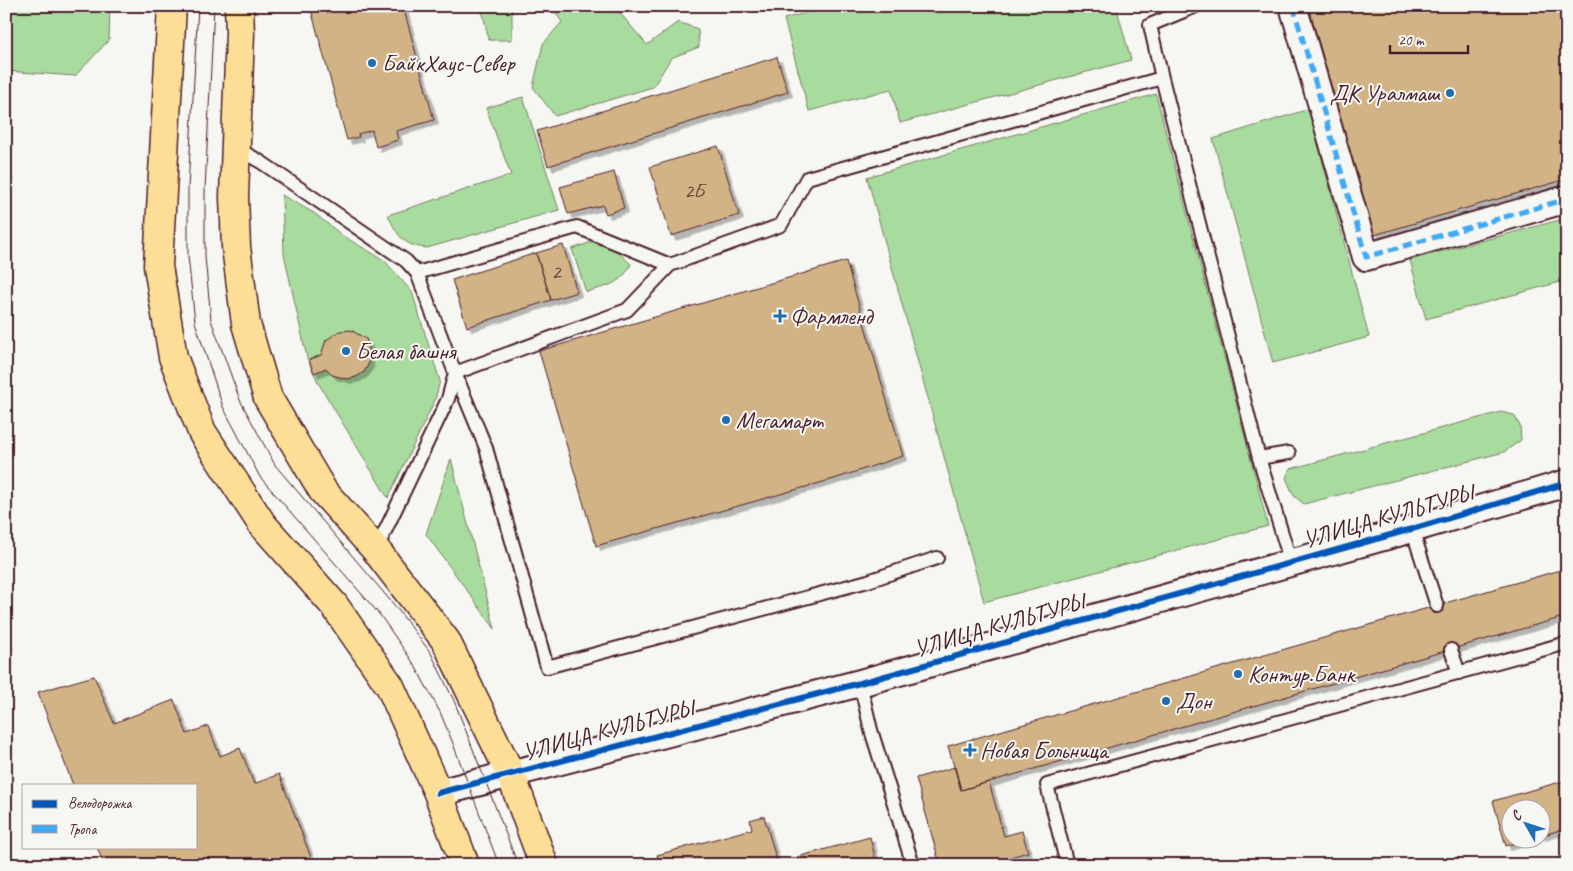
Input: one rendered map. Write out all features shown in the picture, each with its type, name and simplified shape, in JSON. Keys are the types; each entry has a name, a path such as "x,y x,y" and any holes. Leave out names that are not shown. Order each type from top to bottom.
{"main road":[{"path":"172,6 158,266 173,357 202,432 262,524 334,605 390,686 438,793 465,865"},
{"path":"238,6 240,33 235,147 236,247 246,324 268,398 323,491 376,550 446,641 512,775 544,865"}],"street":[{"path":"1293,6 1366,257 1567,200"},
{"name":"УЛИЦА КУЛЬТУРЫ","path":"438,793 860,683 1412,529 1567,483"}],"lane":[{"path":"1196,6 1150,25 1259,458 1291,563"},
{"path":"456,373 627,310 670,265 780,224 807,178 1162,78"},
{"path":"235,147 406,261 417,273 486,448 547,667 868,580 937,558"},
{"path":"417,273 577,227 670,265"},
{"path":"376,550 448,399 456,373"},
{"path":"1259,458 1289,452"},
{"path":"1412,529 1437,606"},
{"path":"1067,865 1047,785 1567,643"},
{"path":"1451,650 1459,673"},
{"path":"860,683 871,730 913,865"}],"green space":[{"path":"6,6 110,6 109,40 75,76 6,71"},
{"path":"481,6 512,6 512,40 489,40"},
{"path":"551,6 614,6 647,45 678,22 698,29 699,47 671,58 653,87 555,116 533,87 543,44 562,22"},
{"path":"830,6 1116,6 1131,60 900,123 891,89 809,111 784,19"},
{"path":"1156,94 1268,526 984,602 867,177"},
{"path":"523,97 559,210 427,248 412,245 402,239 388,215 511,175 486,108"},
{"path":"1309,109 1369,337 1273,363 1213,139"},
{"path":"282,195 314,213 343,236 384,260 412,292 440,381 435,400 388,498 319,384 307,358 284,254"},
{"path":"1567,218 1567,280 1426,319 1410,260"},
{"path":"594,241 618,252 631,264 618,281 586,292 572,249"},
{"path":"1501,412 1514,415 1520,426 1521,440 1504,452 1304,504 1294,496 1286,478 1290,469"},
{"path":"451,459 495,629 426,534"}],"building":[{"name":"БайкХаус-Север","path":"310,6 403,6 434,120 396,131 398,140 376,147 372,130 358,134 359,137 347,140"},
{"name":"ДК Уралмаш","path":"1308,6 1567,6 1567,179 1374,235"},
{"path":"777,57 788,92 548,166 537,131"},
{"path":"718,146 739,215 671,236 650,167"},
{"path":"614,172 624,208 606,214 603,205 568,214 560,187"},
{"path":"563,245 577,292 551,300 536,253"},
{"path":"536,253 551,300 467,327 452,280"},
{"name":"Мегамарт","path":"846,261 903,456 834,479 596,546 539,351"},
{"name":"Белая башня","path":"351,330 366,339 369,347 369,363 364,372 356,377 347,379 332,375 326,368 314,373 309,360 321,355 326,340 340,331"},
{"path":"1567,568 1567,616 961,790 948,746"},
{"path":"94,676 114,723 174,700 187,734 208,726 220,756 240,748 254,784 279,774 314,865 104,865 97,848 198,848 198,784 73,784 38,692"},
{"path":"955,767 961,790 989,782 1004,836 1022,831 1028,852 982,865 940,865 916,778"},
{"path":"1567,780 1567,828 1550,833 1550,798 1504,798"},
{"path":"1500,799 1500,825 1493,801"},
{"path":"764,816 778,865 660,865 657,855 752,829 750,820"},
{"path":"870,837 877,865 799,865 797,857"}],"tram line":[{"path":"198,6 188,188 188,256 195,322 223,407 260,477 380,615 414,664 440,712 499,865"},
{"path":"214,6 205,190 205,257 211,320 240,400 275,465 395,606 431,653 455,703 518,865"}],"marked path":[{"path":"1293,6 1366,257 1567,199"}],"cycle path":[{"path":"438,793 860,683 1412,529 1567,483"}],"place":[{"name":"БайкХаус-Север","path":"372,63"},
{"name":"ДК Уралмаш","path":"1450,93"},
{"name":"Фармленд","path":"780,316"},
{"name":"Белая башня","path":"346,351"},
{"name":"Мегамарт","path":"726,420"},
{"name":"Контур.Банк","path":"1238,674"},
{"name":"Дон","path":"1166,701"},
{"name":"Новая Больница","path":"970,750"}]}
